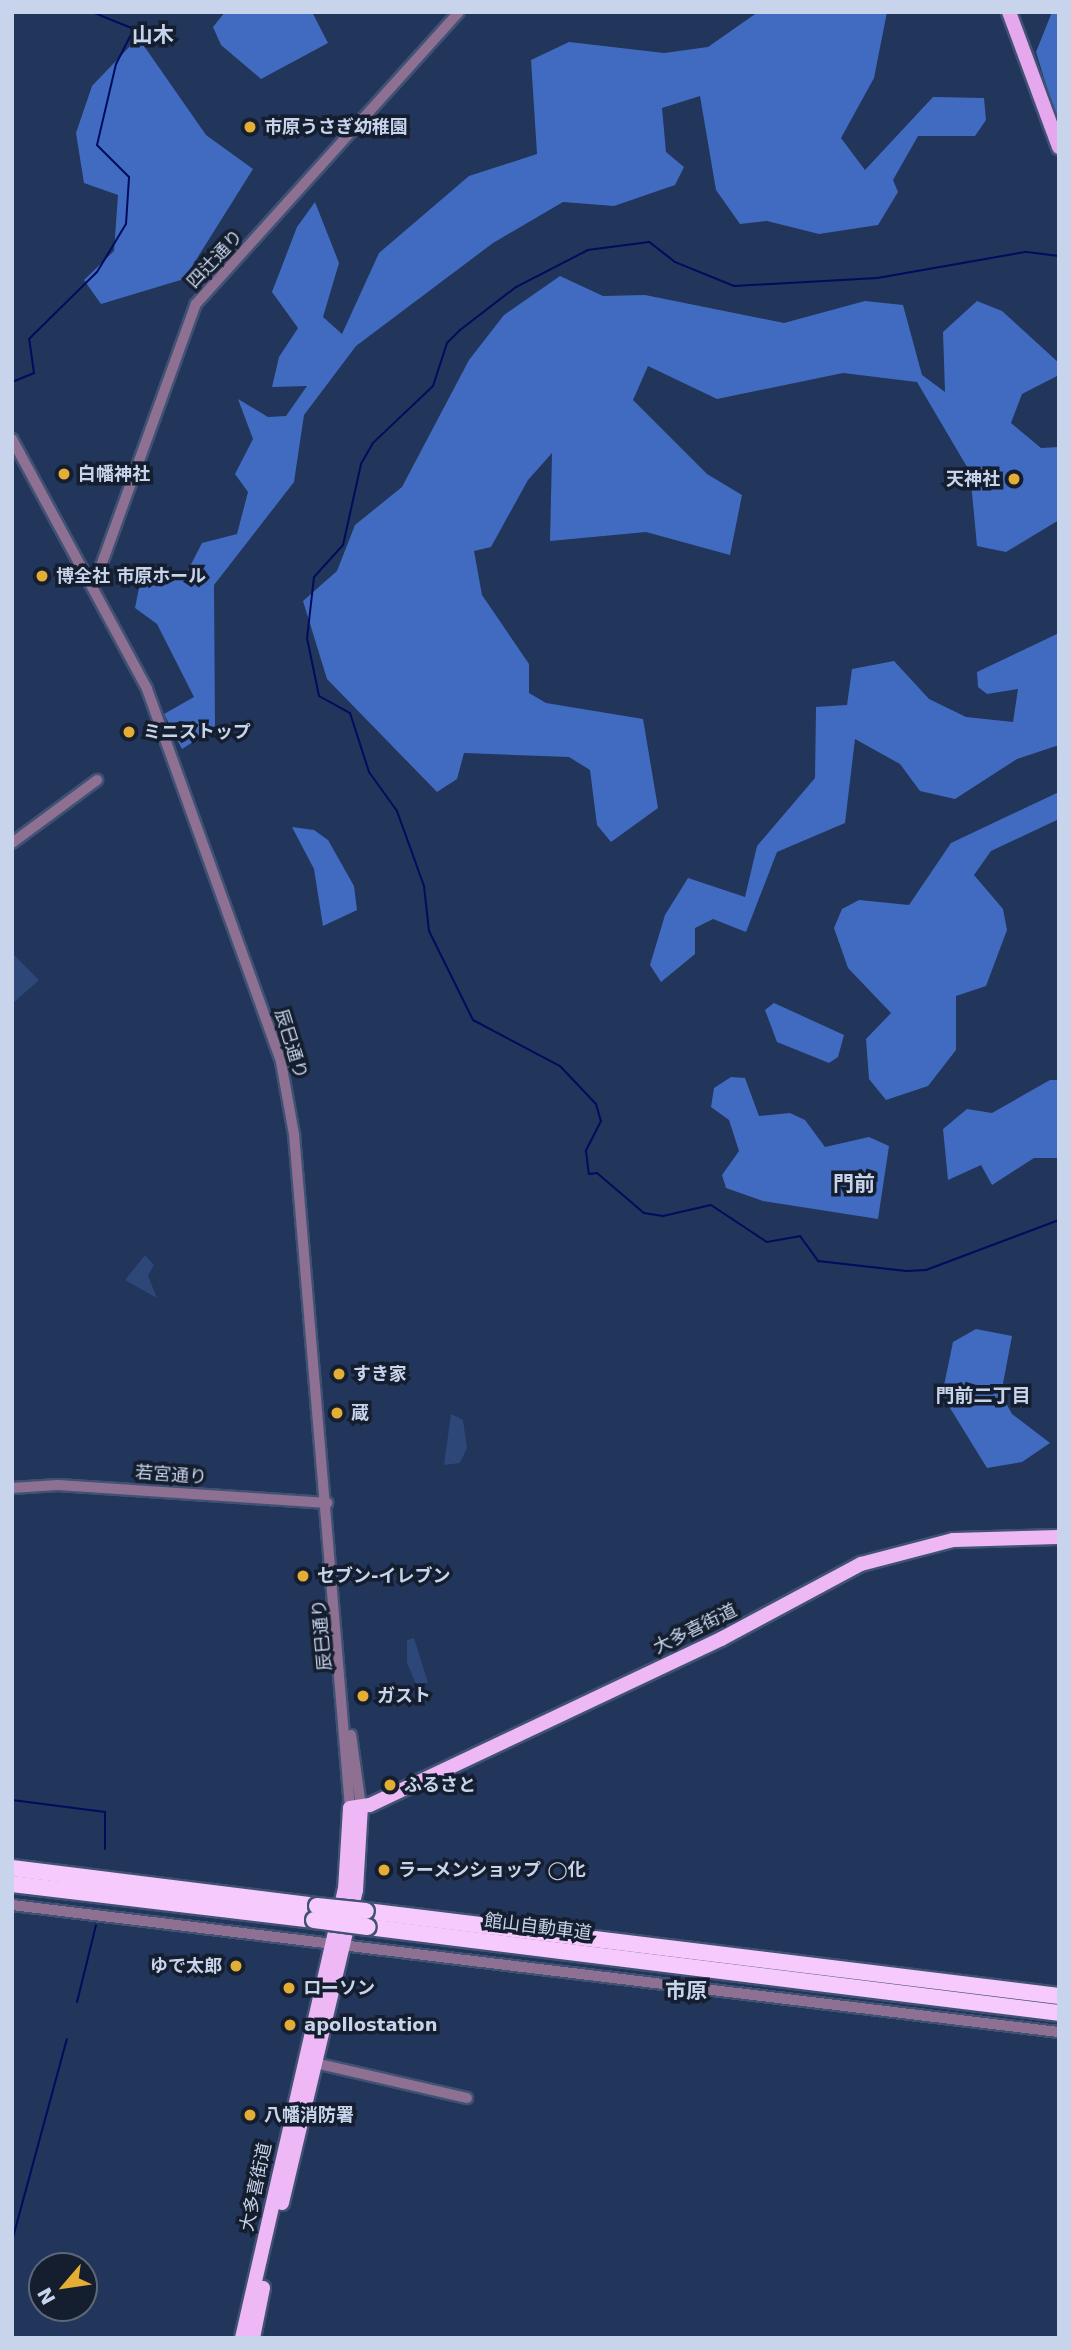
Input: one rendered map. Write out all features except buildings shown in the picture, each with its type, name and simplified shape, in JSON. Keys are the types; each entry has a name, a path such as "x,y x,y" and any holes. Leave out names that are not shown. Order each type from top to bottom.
{"highway":[{"name":"大多喜街道","path":"242,2338 337,1947 359,1872 355,1807 732,1633 861,1564 953,1540 1059,1537"},
{"name":"館山自動車道","path":"12,1868 80,1885"},
{"name":"館山自動車道","path":"12,1884 80,1885 1059,1996"},
{"name":"館山自動車道","path":"491,1933 1059,2012"},
{"name":"大多喜街道","path":"253,2338 316,2063 337,1947"}],"main road":[{"path":"1009,12 1059,147"}],"street":[{"name":"四辻通り","path":"93,588 196,304 314,181 459,12"},
{"name":"辰巳通り","path":"12,439 93,588 159,718 281,1062 294,1134 355,1807"},
{"path":"12,843 97,780"},
{"name":"若宮通り","path":"12,1488 58,1485 327,1503"},
{"path":"12,1905 337,1947 1059,2032"},
{"path":"316,2063 467,2098"}],"shaded area":[{"path":"225,12 312,12 328,43 261,79 221,45 213,27"},
{"path":"758,12 887,12 874,78 841,138 865,170 933,97 984,98 986,120 975,136 918,136 893,180 898,192 878,225 819,234 767,221 740,224 716,190 700,96 662,108 666,152 684,167 675,185 614,206 563,202 493,243 356,346 304,415 294,482 214,585 215,728 182,749 164,714 194,697 157,624 135,608 139,588 184,578 202,543 237,534 248,492 235,474 253,439 238,399 268,417 286,416 307,386 272,387 279,357 298,328 272,292 297,227 315,202 339,263 323,317 342,334 379,253 469,176 537,154 531,60 569,42 664,53 708,47"},
{"path":"1052,12 1059,12 1059,127 1036,52"},
{"path":"134,42 144,46 206,135 253,169 184,279 101,304 84,280 114,251 118,195 84,183 76,133 92,86"},
{"path":"560,276 603,296 645,295 784,323 865,301 903,305 922,375 945,392 943,332 977,301 1002,311 1059,363 1059,375 1022,394 1011,423 1041,448 1059,447 1059,520 1006,552 977,546 970,472 917,382 843,373 717,399 648,366 633,400 707,474 742,495 730,555 646,532 550,541 552,453 528,480 491,547 474,551 482,595 529,664 529,693 546,703 643,719 658,808 611,842 597,825 590,770 569,757 464,753 457,779 437,792 327,679 303,601 337,571 355,525 402,487 469,360 504,315"},
{"path":"1059,633 1059,745 1017,759 955,799 920,791 900,764 855,739 845,823 777,852 746,932 713,919 695,928 695,954 661,982 650,965 665,915 688,878 745,897 757,846 815,778 816,707 847,705 852,669 894,661 929,699 966,717 1013,722 1018,689 987,694 978,687 977,672"},
{"path":"1059,792 1059,819 991,851 974,875 1003,909 1007,930 986,986 956,996 956,1050 928,1086 886,1100 869,1079 866,1039 891,1013 848,968 834,928 842,909 859,900 909,905 951,843"},
{"path":"292,827 314,830 328,840 354,886 357,910 323,926 314,869"},
{"path":"12,953 39,980 12,1004"},
{"path":"774,1003 844,1035 838,1057 829,1063 777,1042 765,1010"},
{"path":"731,1077 745,1078 759,1116 790,1113 805,1120 825,1147 869,1137 889,1146 878,1219 763,1201 726,1188 722,1175 739,1151 729,1120 711,1107 714,1088"},
{"path":"1050,1080 1059,1080 1059,1158 1034,1158 992,1185 981,1165 948,1180 943,1129 967,1109 992,1113"},
{"path":"145,1255 154,1265 148,1276 157,1298 125,1280"},
{"path":"976,1329 1012,1336 1001,1394 1012,1414 1050,1443 1022,1462 987,1468 942,1395 953,1342"},
{"path":"451,1414 463,1420 467,1448 460,1463 444,1465"},
{"path":"414,1638 428,1683 416,1684 407,1663 407,1640"}],"waterway":[{"path":"12,382 34,373 29,339 97,272 126,224 129,177 97,145 116,64 134,29 92,12"},
{"path":"1059,256 1025,252 877,278 734,286 675,262 649,242 588,250 516,287 460,330 447,343 433,386 373,443 361,464 343,545 314,577 307,638 319,696 350,713 369,772 397,811 424,886 429,931 473,1020 560,1066 596,1104 601,1121 586,1151 589,1174 597,1173 644,1213 663,1216 711,1205 767,1242 800,1236 818,1261 906,1271 926,1270 1059,1220"},
{"path":"12,1800 105,1812 105,1849"},
{"path":"77,2002 96,1925"},
{"path":"12,2241 67,2039"}],"place":[{"name":"市原うさぎ幼稚園","path":"250,127"},
{"name":"白幡神社","path":"64,474"},
{"name":"天神社","path":"1014,479"},
{"name":"博全社 市原ホール","path":"42,576"},
{"name":"ミニストップ","path":"129,732"},
{"name":"すき家","path":"339,1374"},
{"name":"蔵","path":"337,1413"},
{"name":"セブン-イレブン","path":"303,1576"},
{"name":"ガスト","path":"363,1696"},
{"name":"ふるさと","path":"390,1785"},
{"name":"ラーメンショップ ◯化","path":"384,1870"},
{"name":"ゆで太郎","path":"236,1966"},
{"name":"ローソン","path":"289,1988"},
{"name":"apollostation","path":"290,2025"},
{"name":"八幡消防署","path":"250,2115"}],"district":[{"name":"山木","path":"153,35"},
{"name":"門前","path":"854,1184"},
{"name":"門前二丁目","path":"983,1396"},
{"name":"市原","path":"686,1991"}]}
